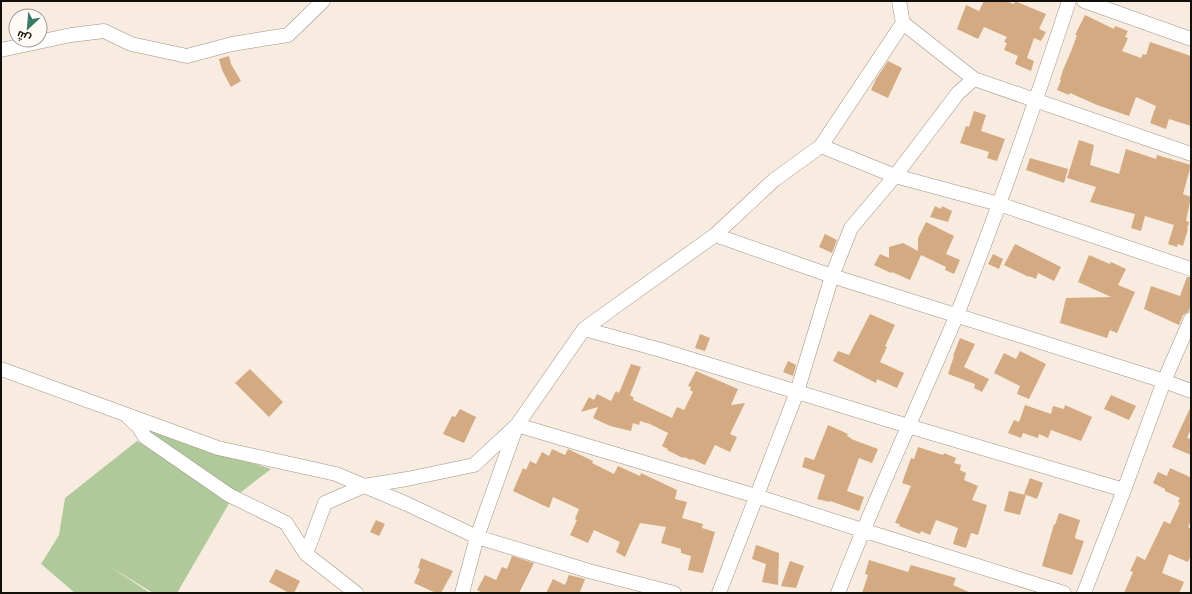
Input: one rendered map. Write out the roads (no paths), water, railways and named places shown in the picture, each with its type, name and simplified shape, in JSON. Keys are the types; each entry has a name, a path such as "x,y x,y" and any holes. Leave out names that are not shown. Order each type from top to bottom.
{"street":[{"path":"1,50 71,35 104,31 131,44 187,56 232,44 288,36 323,1"},
{"path":"306,554 325,503 364,486 474,465 517,425 584,329 715,235 774,180 821,146 902,23 899,1"},
{"path":"838,593 862,530 956,316 999,204 1036,101 1069,1"},
{"path":"1084,1 1191,39"},
{"path":"902,23 974,79 1191,154"},
{"path":"719,593 797,392 832,276 851,228 895,176 958,93 974,79"},
{"path":"821,146 895,176 999,204 1191,268"},
{"path":"715,235 832,276 1164,381 1191,391"},
{"path":"1084,593 1164,381 1191,320"},
{"path":"584,329 661,350 908,426 1124,490"},
{"path":"1,369 218,448 336,474 477,537 590,571 674,593"},
{"path":"125,414 138,426 145,438 229,495 286,523 306,554 356,593"},
{"path":"517,425 756,496 1064,593"},
{"path":"462,593 477,537 517,425"}]}
